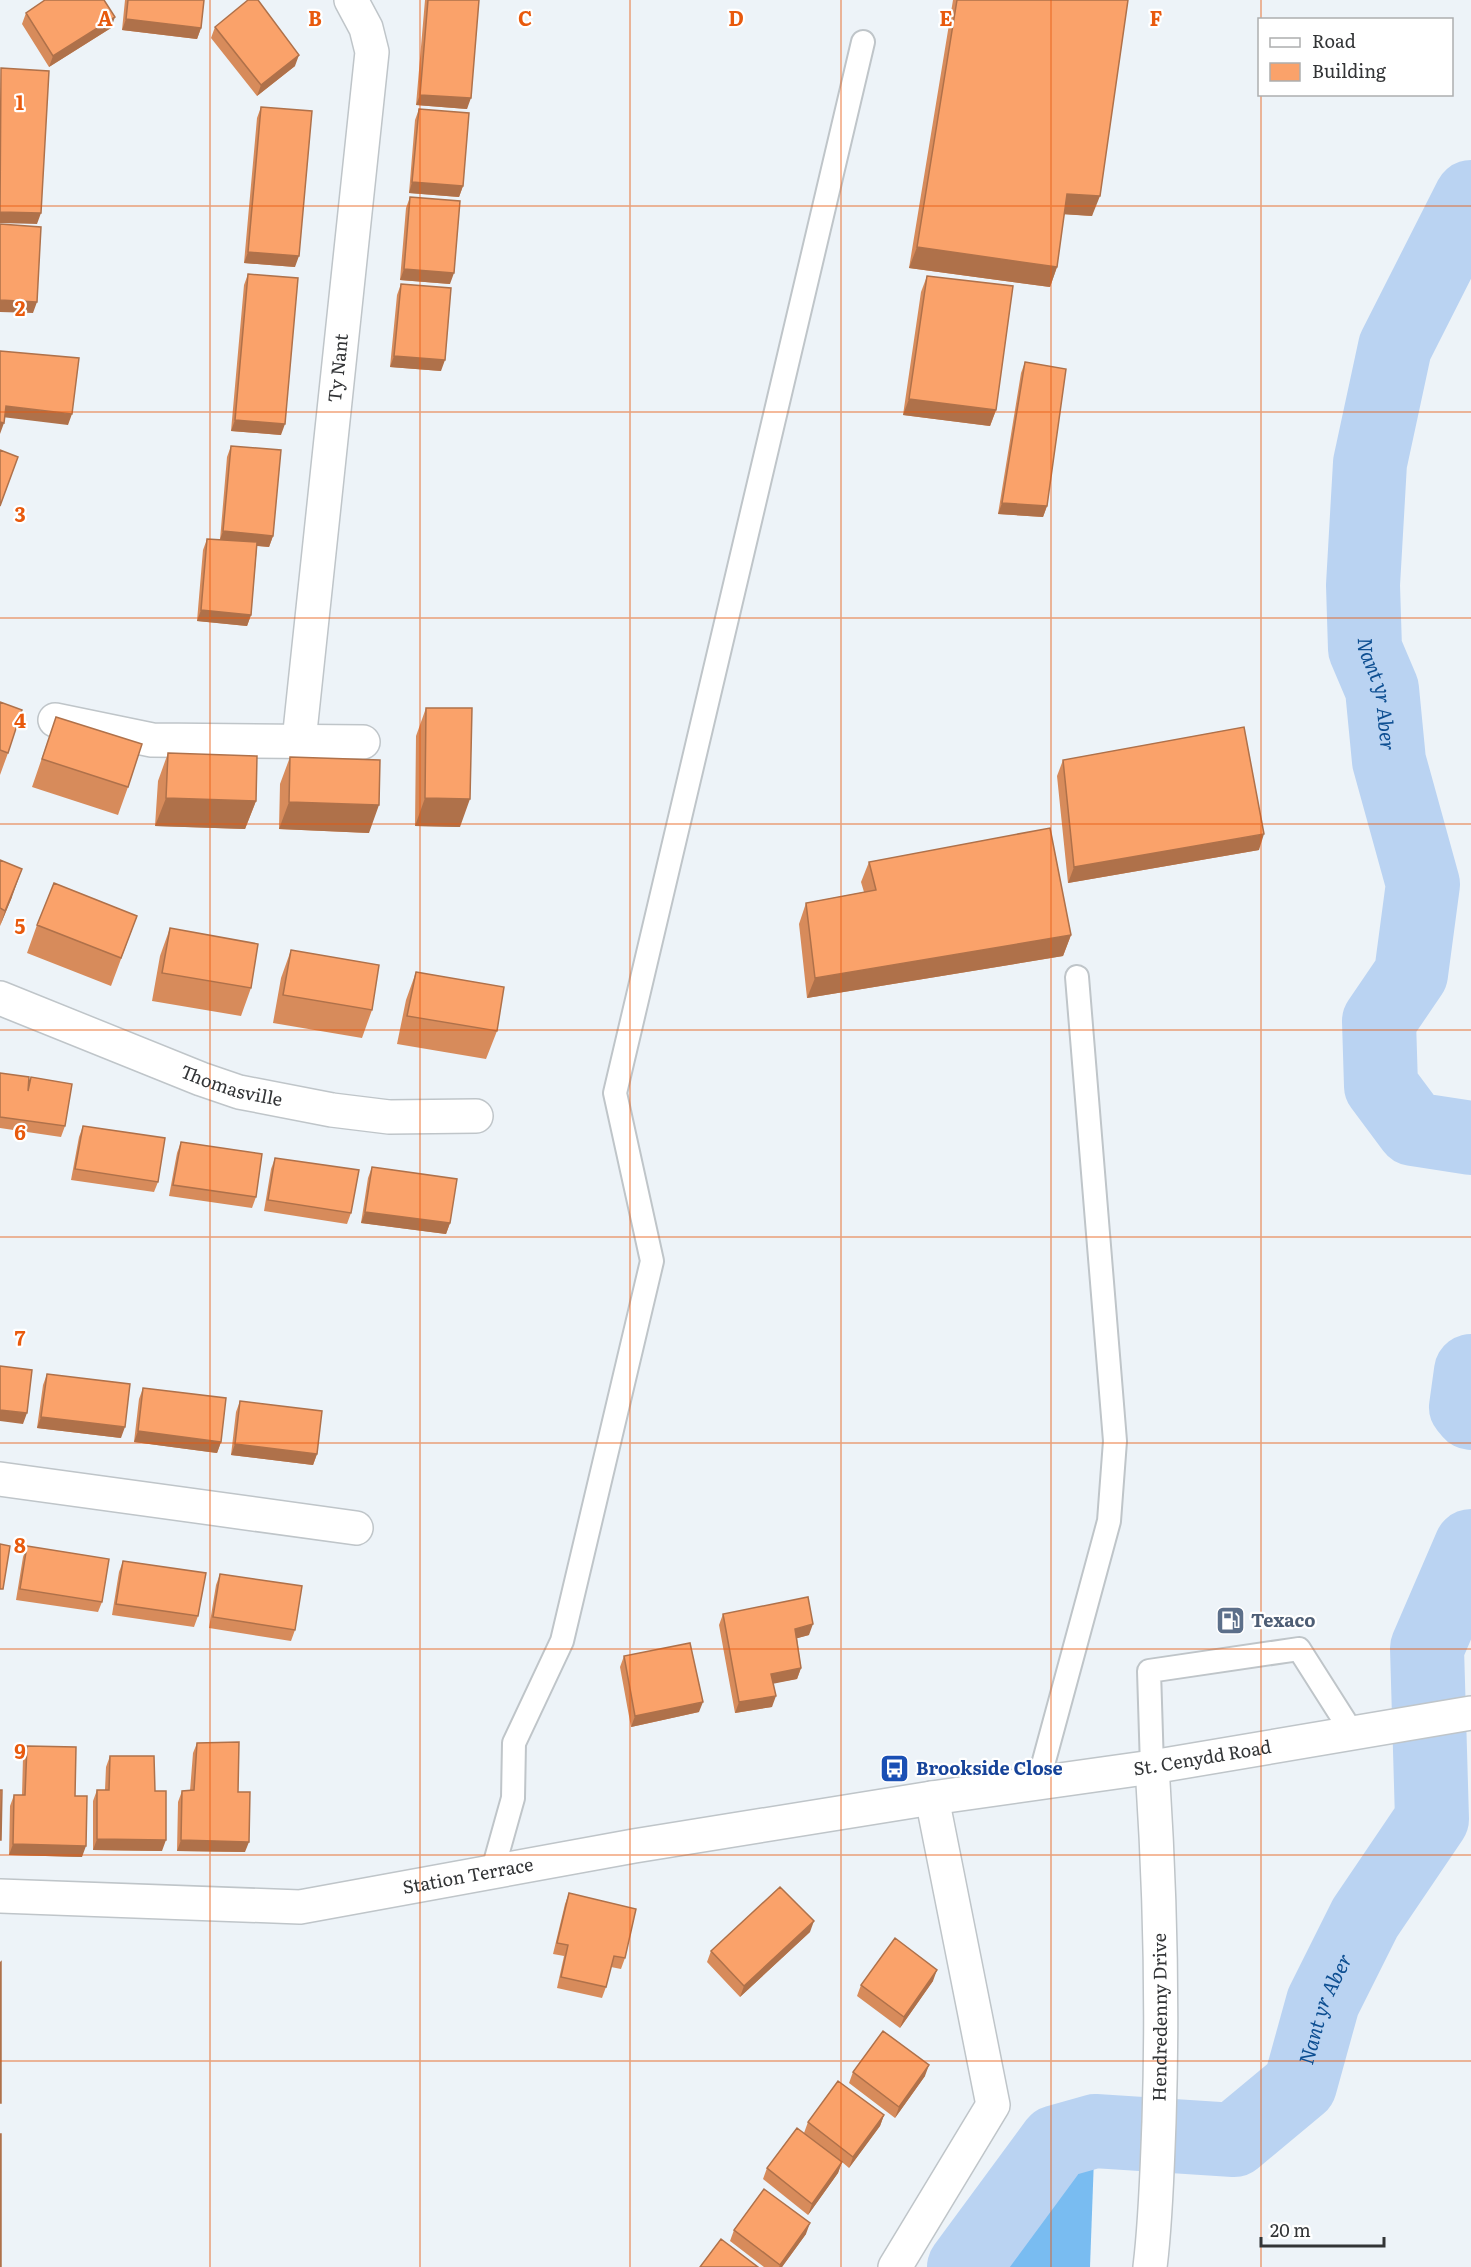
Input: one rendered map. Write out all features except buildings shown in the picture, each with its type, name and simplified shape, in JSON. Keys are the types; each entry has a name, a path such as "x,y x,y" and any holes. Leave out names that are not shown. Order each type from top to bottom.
{"street":[{"name":"Ty Nant","path":"299,741 372,52 366,28 351,0"},
{"path":"55,720 152,740 363,742"},
{"name":"Thomasville","path":"0,998 201,1079 239,1092 278,1101 389,1117 476,1116"},
{"path":"0,1479 356,1528"},
{"name":"St. Cenydd Road","path":"932,1798 1152,1767 1471,1713"},
{"name":"Hendredenny Drive","path":"1150,2267 1155,2224 1162,2038 1161,1933 1152,1767"},
{"path":"895,2267 993,2105 932,1798"},
{"name":"Station Terrace","path":"0,1896 300,1907 634,1846 932,1798"}],"lane":[{"path":"492,1873 513,1798 514,1743 562,1641 652,1261 615,1093 863,42"},
{"path":"1038,1783 1099,1561 1109,1521 1113,1486 1115,1441 1077,977"},
{"path":"1152,1767 1149,1671 1299,1649 1353,1734"}],"shaded area":[{"path":"1095,2131 1090,2267 964,2267 1056,2142"}],"waterway":[{"name":"Nant yr Aber","path":"1471,197 1395,347 1370,463 1363,585 1365,649 1382,689 1389,761 1423,884 1411,974 1379,1021 1381,1086 1413,1129 1471,1138"},
{"name":"Nant yr Aber","path":"1471,1371 1466,1407 1471,1413"},
{"name":"Nant yr Aber","path":"964,2267 1056,2142 1095,2131 1234,2140 1300,2085 1323,2002 1365,1918 1432,1819 1427,1648 1471,1546"}],"place":[{"name":"Texaco","path":"1230,1621"},
{"name":"Brookside Close","path":"895,1769"}]}
